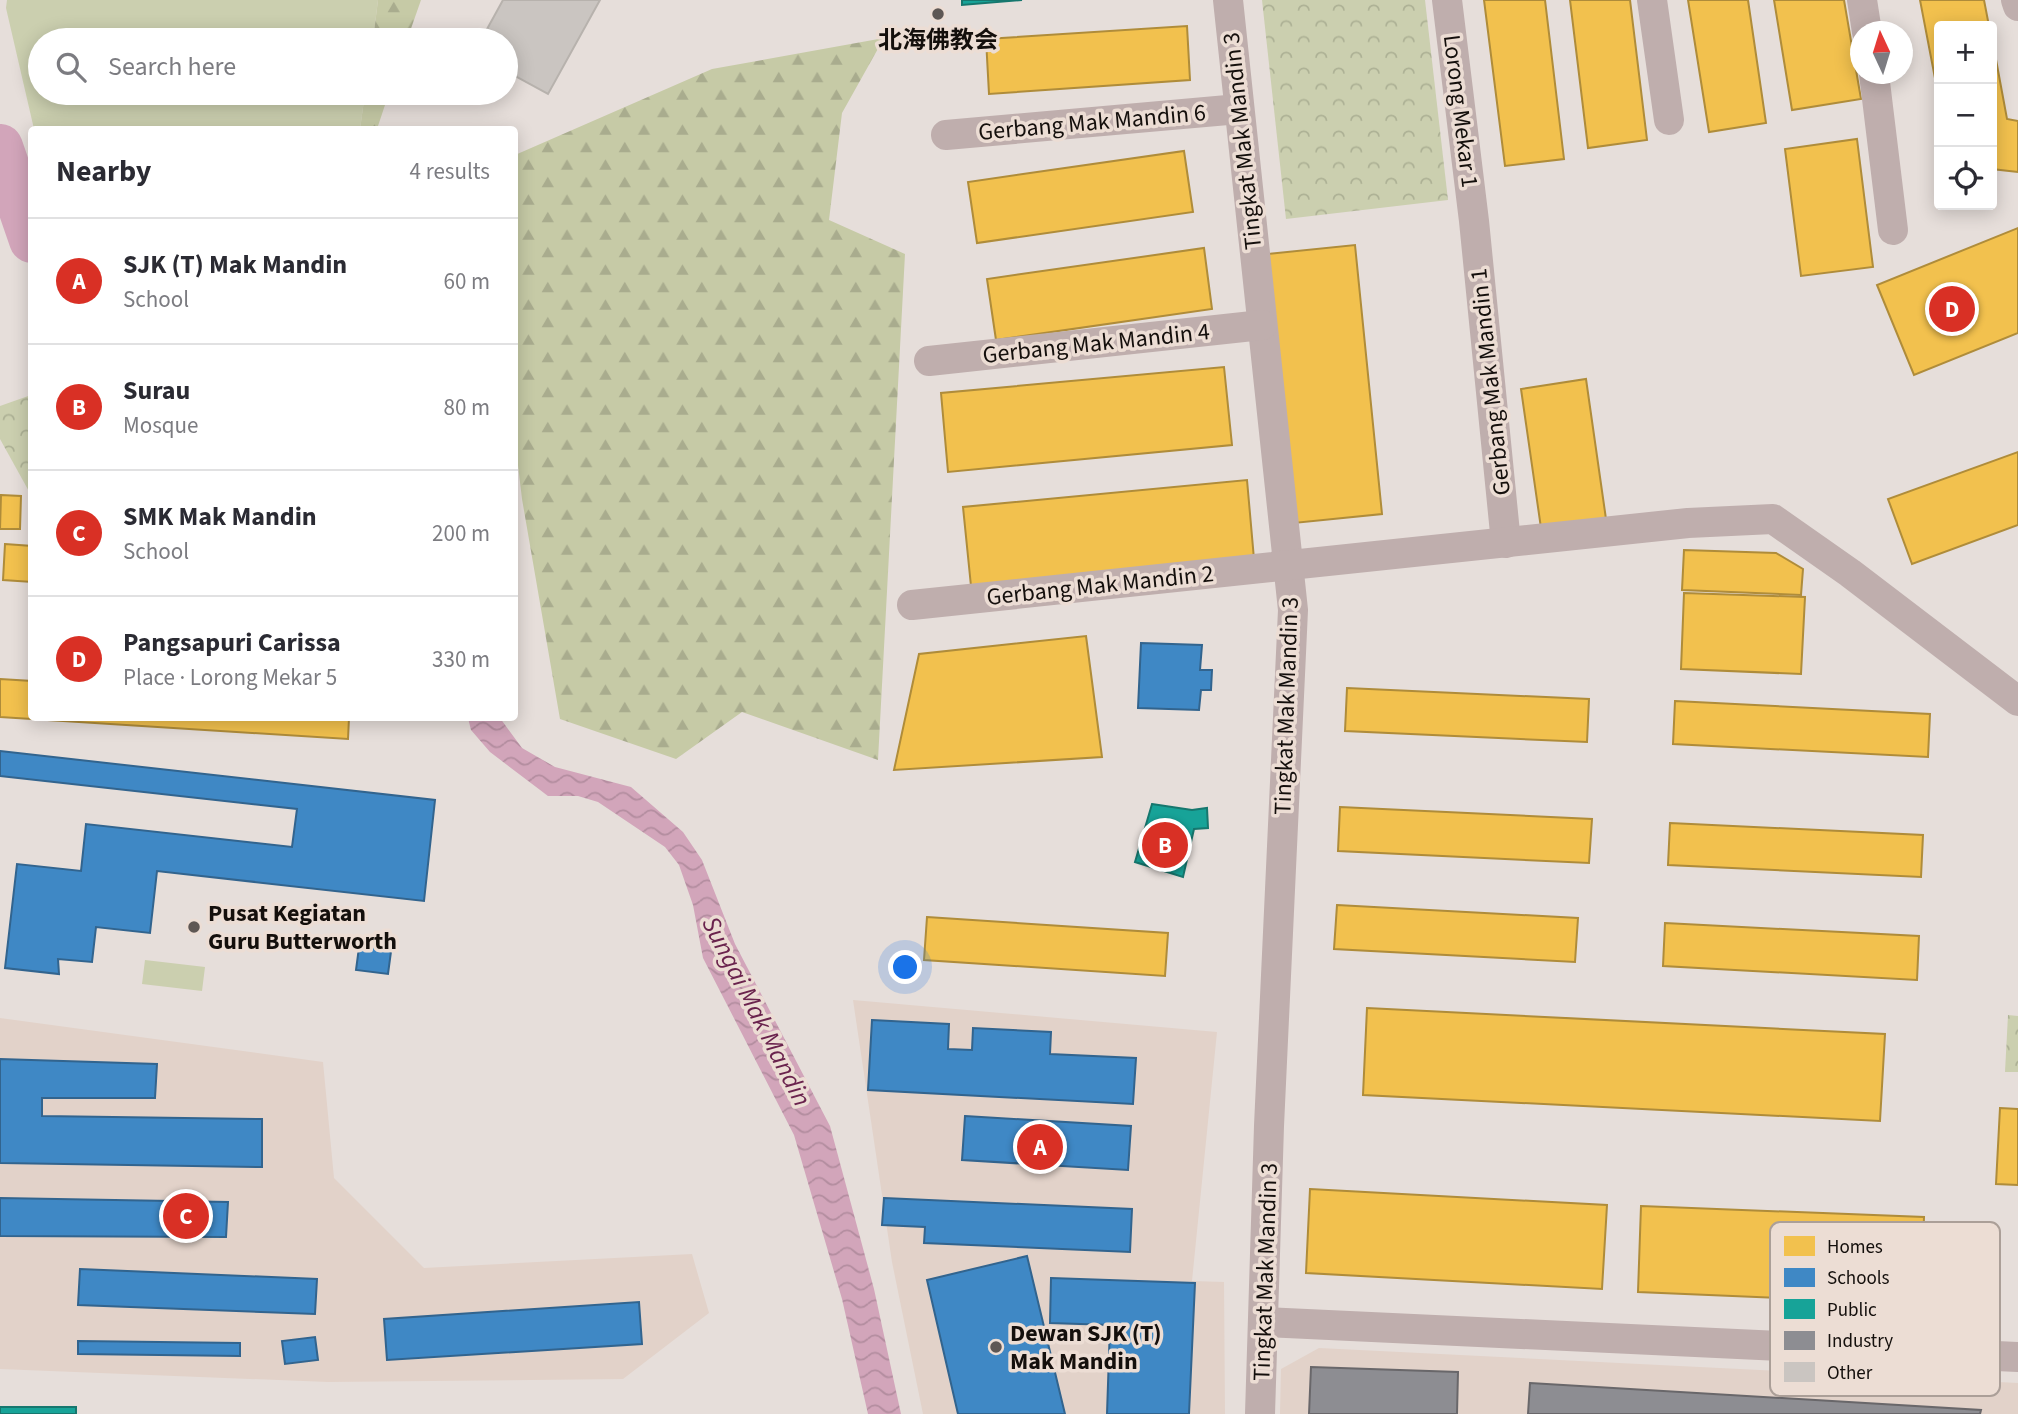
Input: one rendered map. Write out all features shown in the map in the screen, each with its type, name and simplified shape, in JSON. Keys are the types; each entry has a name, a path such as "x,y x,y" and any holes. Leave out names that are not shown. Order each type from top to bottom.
{"street":[{"name":"Tingkat Mak Mandin 3","path":"1228,0 1293,610 1270,1113 1260,1414"},
{"name":"Lorong Mekar 1","path":"1447,0 1474,222"},
{"path":"1652,0 1669,120"},
{"path":"1862,0 1865,21"},
{"path":"2016,0 2018,6"},
{"path":"1875,84 1893,230"},
{"name":"Gerbang Mak Mandin 6","path":"946,135 1239,110"},
{"name":"Gerbang Mak Mandin 1","path":"1474,222 1506,543"},
{"name":"Gerbang Mak Mandin 4","path":"929,361 1262,325"},
{"name":"Gerbang Mak Mandin 2","path":"912,605 1688,523 1773,519 1861,581 2018,701"},
{"path":"1264,1322 1770,1345"},
{"path":"2000,1356 2018,1357"}],"shaded area":[{"path":"853,1000 1217,1032 1192,1281 1224,1282 1225,1414 923,1414 892,1262"},
{"path":"0,1018 323,1062 334,1178 424,1268 692,1254 709,1313 623,1379 328,1382 0,1369"},
{"path":"1319,1348 1770,1371 1770,1396 2000,1396 2000,1382 2018,1383 2018,1414 1280,1414 1281,1369"}],"green space":[{"path":"7,0 378,0 374,28 28,28 28,103 6,8"},
{"path":"378,0 421,0 411,28 374,28"},
{"path":"1262,0 1425,0 1448,200 1286,219"},
{"path":"884,38 842,113 829,220 905,254 878,760 742,712 676,759 560,719 518,465 518,154 712,69"},
{"path":"28,105 363,105 360,126 33,126"},
{"path":"363,105 385,105 378,126 360,126"},
{"path":"28,396 28,490 0,439 0,406"},
{"path":"145,960 205,967 202,991 142,984"},
{"path":"2008,1015 2018,1016 2018,1072 2005,1072"}],"water":[{"path":"469,721 502,721 522,748 555,767 631,787 683,832 702,860 735,944 830,1126 874,1289 901,1414 868,1414 842,1299 794,1135 703,958 693,905 679,865 665,847 598,802 578,796 548,796 490,752 471,730"}],"building: Homes":[{"path":"1484,0 1545,0 1564,159 1505,166"},
{"path":"1570,0 1630,0 1647,140 1588,148"},
{"path":"1688,0 1748,0 1766,123 1709,132"},
{"path":"1774,0 1844,0 1850,35 1850,84 1858,84 1861,99 1792,110"},
{"path":"1920,0 1984,0 1988,21 1934,21 1934,73"},
{"path":"1187,26 1190,80 989,94 986,39"},
{"path":"1997,65 2007,119 2018,121 2018,172 1997,170"},
{"path":"1857,139 1873,267 1801,276 1785,149"},
{"path":"1184,151 1193,212 977,243 968,182"},
{"path":"2018,228 2018,333 1914,375 1877,285"},
{"path":"1355,245 1382,514 1294,523 1268,254"},
{"path":"1204,248 1212,309 996,340 987,279"},
{"path":"1224,367 1232,445 948,472 941,393"},
{"path":"1586,379 1606,519 1541,528 1521,389"},
{"path":"2018,452 2018,525 1912,564 1888,499"},
{"path":"1247,480 1254,559 971,586 963,507"},
{"path":"1,495 21,496 20,529 0,529"},
{"path":"5,544 28,546 28,582 3,580"},
{"path":"1684,550 1776,553 1803,569 1801,595 1682,590"},
{"path":"1684,593 1805,597 1801,674 1681,669"},
{"path":"1086,636 1102,757 894,770 919,654"},
{"path":"0,679 28,681 28,719 0,717"},
{"path":"1347,688 1589,699 1587,742 1345,731"},
{"path":"1675,701 1930,714 1928,757 1673,744"},
{"path":"63,721 349,721 348,739"},
{"path":"1340,807 1592,819 1589,863 1338,851"},
{"path":"1670,823 1923,835 1921,877 1668,865"},
{"path":"1337,905 1578,918 1575,962 1334,949"},
{"path":"927,917 1168,933 1165,976 924,960"},
{"path":"1665,923 1919,936 1917,980 1663,966"},
{"path":"1367,1008 1885,1034 1880,1121 1363,1095"},
{"path":"2000,1108 2018,1109 2018,1185 1996,1184"},
{"path":"1310,1189 1607,1205 1602,1289 1306,1273"},
{"path":"1641,1206 1924,1217 1924,1222 1770,1222 1770,1298 1638,1292"}],"building: Schools":[{"path":"1141,643 1202,645 1200,670 1212,670 1211,690 1201,690 1199,710 1138,708"},
{"path":"0,751 435,800 424,901 157,871 150,933 96,927 92,962 58,959 59,974 5,968 17,864 81,871 86,824 292,847 297,809 0,776"},
{"path":"360,940 392,944 388,974 356,970"},
{"path":"872,1020 949,1024 948,1049 972,1050 973,1028 1051,1032 1050,1054 1136,1058 1133,1104 868,1090"},
{"path":"0,1059 157,1064 155,1098 42,1098 42,1116 262,1119 262,1167 0,1163"},
{"path":"965,1116 1131,1126 1128,1170 962,1160"},
{"path":"0,1198 228,1202 226,1237 0,1236"},
{"path":"884,1198 1132,1209 1130,1252 924,1243 925,1227 882,1225"},
{"name":"Dewan SJK (T) Mak Mandin","path":"1027,1256 1065,1414 958,1414 927,1280"},
{"path":"80,1269 317,1279 315,1314 78,1305"},
{"path":"1051,1278 1195,1283 1189,1414 1107,1414 1110,1325 1050,1323"},
{"path":"639,1302 642,1344 387,1360 384,1319"},
{"path":"315,1337 318,1360 285,1364 282,1341"},
{"path":"78,1341 240,1343 240,1356 78,1354"}],"building: Public":[{"path":"962,0 1022,0 962,5"},
{"path":"1152,804 1192,810 1207,808 1208,828 1194,829 1183,877 1135,862"},
{"path":"0,1407 76,1407 76,1414 0,1414"}],"building: Industry":[{"path":"1311,1367 1458,1372 1457,1414 1309,1414"},
{"path":"1530,1383 1981,1410 1980,1414 1528,1414"}],"building: Other":[{"path":"503,0 600,0 548,94 518,78 518,28 488,28"}],"waterway":[{"name":"Sungai Mak Mandin","path":"0,147 28,228"}],"place":[{"name":"北海佛教会","path":"938,14"},
{"name":"Pangsapuri Carissa","path":"1952,309"},
{"name":"Surau","path":"1165,845"},
{"name":"Pusat Kegiatan Guru Butterworth","path":"194,927"},
{"name":"SJK (T) Mak Mandin","path":"1040,1147"},
{"name":"SMK Mak Mandin","path":"186,1216"},
{"name":"Dewan SJK (T) Mak Mandin","path":"996,1347"}]}
